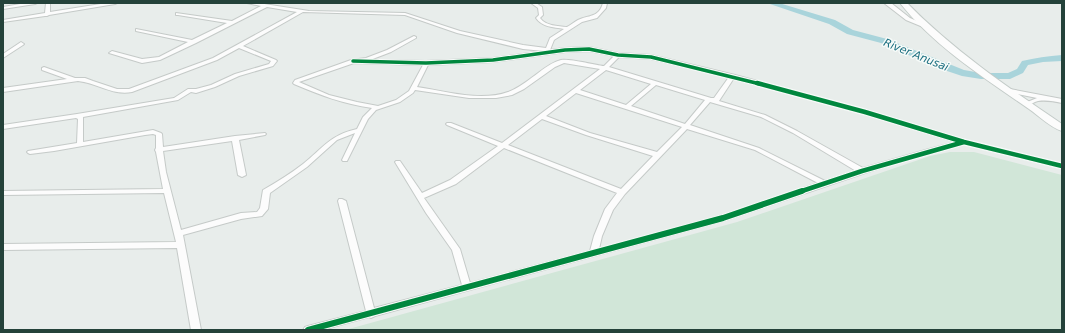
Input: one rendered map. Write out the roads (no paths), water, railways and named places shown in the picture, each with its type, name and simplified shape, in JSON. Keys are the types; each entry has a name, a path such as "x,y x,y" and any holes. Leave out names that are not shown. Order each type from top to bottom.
{"main road":[{"path":"903,3 923,25 958,55 1062,128"}],"street":[{"path":"3,8 35,3"},
{"path":"47,15 48,3"},
{"path":"4,24 12,20 115,3"},
{"path":"249,3 302,12 405,14 459,32 523,47 558,51"},
{"path":"112,53 146,60 160,58 270,3"},
{"path":"533,3 540,7 541,15 538,18 541,22 569,29"},
{"path":"548,50 552,39 580,21 595,17 604,7 605,3"},
{"path":"887,3 908,18 923,25"},
{"path":"3,90 74,80 89,80 121,92 126,92 204,64 302,12"},
{"path":"178,14 232,22"},
{"path":"138,30 194,42"},
{"path":"377,108 333,98 296,83 297,81 353,61 388,51 414,37"},
{"path":"3,56 21,44"},
{"path":"3,127 178,99 190,90 196,91 213,86 237,75 271,65 274,61 239,46"},
{"path":"353,61 426,63 493,60 558,51 589,49 618,55 669,60 865,112 964,142 1062,166"},
{"path":"420,197 453,182 505,145 541,116 577,91 618,55"},
{"path":"414,88 470,96 503,96 522,88 563,61 605,68 763,116 862,172"},
{"path":"345,160 365,118 377,108 398,101 414,88 426,63"},
{"path":"44,69 74,80"},
{"path":"593,254 598,236 610,209 622,192 709,100 716,100 733,76"},
{"path":"627,106 655,83"},
{"path":"577,91 757,149 825,184"},
{"path":"1010,91 1062,101"},
{"path":"1027,104 1035,100 1052,99"},
{"path":"77,116 81,118 80,144"},
{"path":"541,116 596,136 658,155"},
{"path":"450,124 622,192"},
{"path":"178,234 241,216 259,214 264,209 266,192 284,182 305,166 338,136 360,130"},
{"path":"30,152 153,132 158,134 158,150 191,292 196,330"},
{"path":"158,150 263,134"},
{"path":"235,138 242,175"},
{"path":"308,330 723,218 931,150 964,142"},
{"path":"398,162 456,249 467,288"},
{"path":"3,193 167,191"},
{"path":"342,201 371,314"},
{"path":"3,247 180,245"}],"waterway":[{"name":"River Anusai","path":"771,3 832,22 850,32 884,41 944,67 962,73 981,76 1010,76 1020,71 1025,63 1043,59 1062,58"}]}
